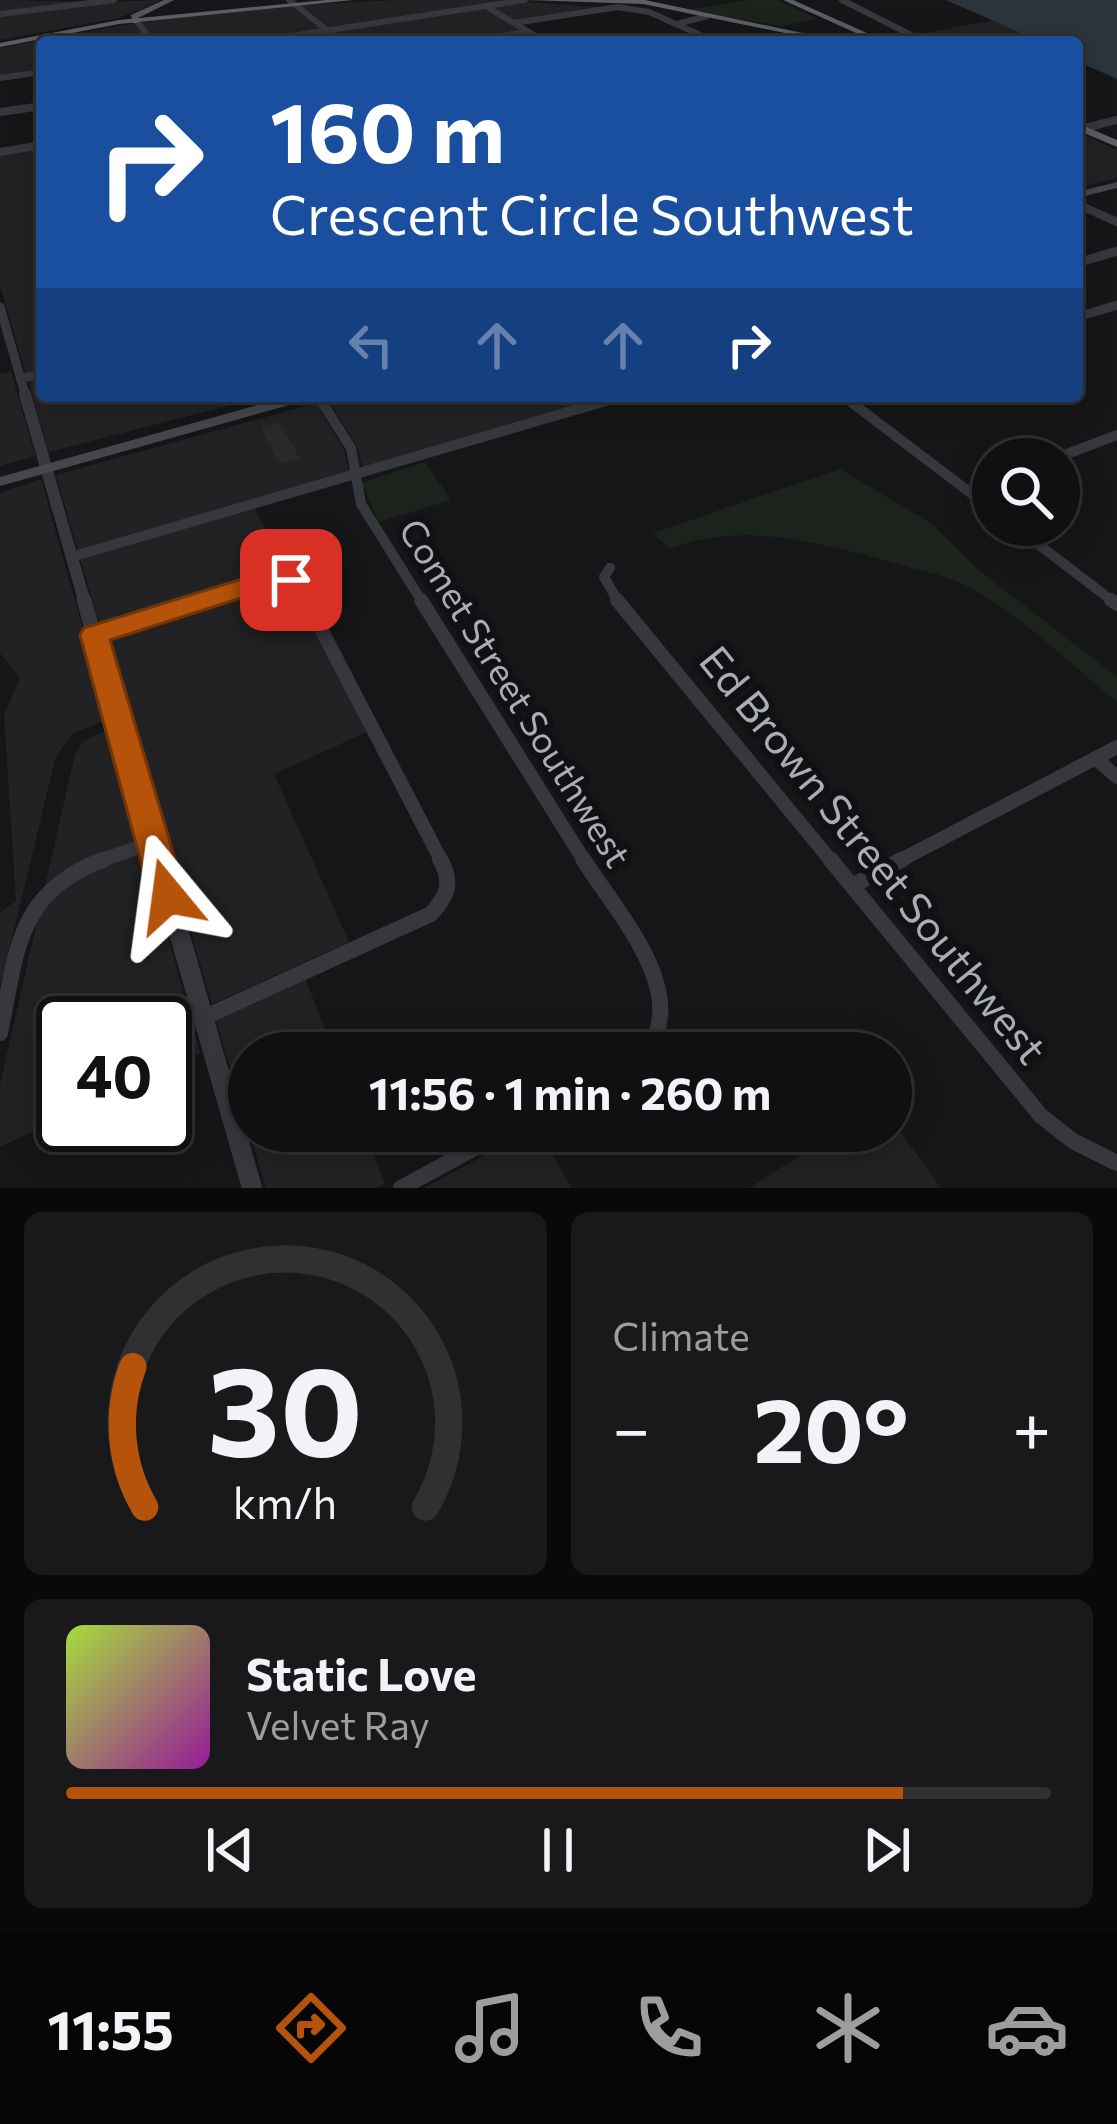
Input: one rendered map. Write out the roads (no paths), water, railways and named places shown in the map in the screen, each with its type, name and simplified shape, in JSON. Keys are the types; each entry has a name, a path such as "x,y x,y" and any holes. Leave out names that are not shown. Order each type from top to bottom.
{"highway":[{"path":"43,36 135,19 292,1 350,0"},
{"path":"528,0 625,1 806,36"},
{"path":"575,0 654,3 702,18"},
{"path":"787,0 869,36"},
{"path":"0,44 36,37"},
{"path":"1083,130 1117,144"}],"main road":[{"path":"135,19 170,0"},
{"path":"1083,198 1117,184"},
{"path":"0,482 283,402"}],"street":[{"path":"0,14 110,0"},
{"path":"293,36 528,0"},
{"path":"842,0 913,36"},
{"path":"292,1 334,36"},
{"path":"514,23 625,1 654,3 676,24 703,36"},
{"path":"489,8 536,36"},
{"path":"676,24 702,18"},
{"path":"694,32 690,26 702,18"},
{"path":"135,19 149,36"},
{"path":"503,36 529,32"},
{"path":"0,78 36,73"},
{"path":"0,112 36,107"},
{"path":"1083,127 1117,120"},
{"path":"0,152 36,146"},
{"path":"1083,203 1117,222"},
{"path":"1083,260 1117,251"},
{"path":"1083,315 1117,304"},
{"path":"0,308 252,1188"},
{"path":"20,378 36,376"},
{"name":"Comet Street Southwest","path":"322,402 350,448 361,503 655,974 664,1000 658,1032"},
{"path":"71,557 602,402"},
{"path":"851,402 972,493"},
{"path":"1080,450 1117,436"},
{"path":"1041,546 1117,604"},
{"name":"Ed Brown Street Southwest","path":"610,568 604,577 608,589 1041,1115 1073,1141 1117,1163"},
{"path":"94,635 271,579 297,582 449,876 447,896 431,914 203,1018"},
{"path":"852,886 1117,747"},
{"path":"1095,758 1117,777"},
{"path":"0,1033 24,927 47,890 76,872 153,842"},
{"path":"401,1188 467,1152"}]}
